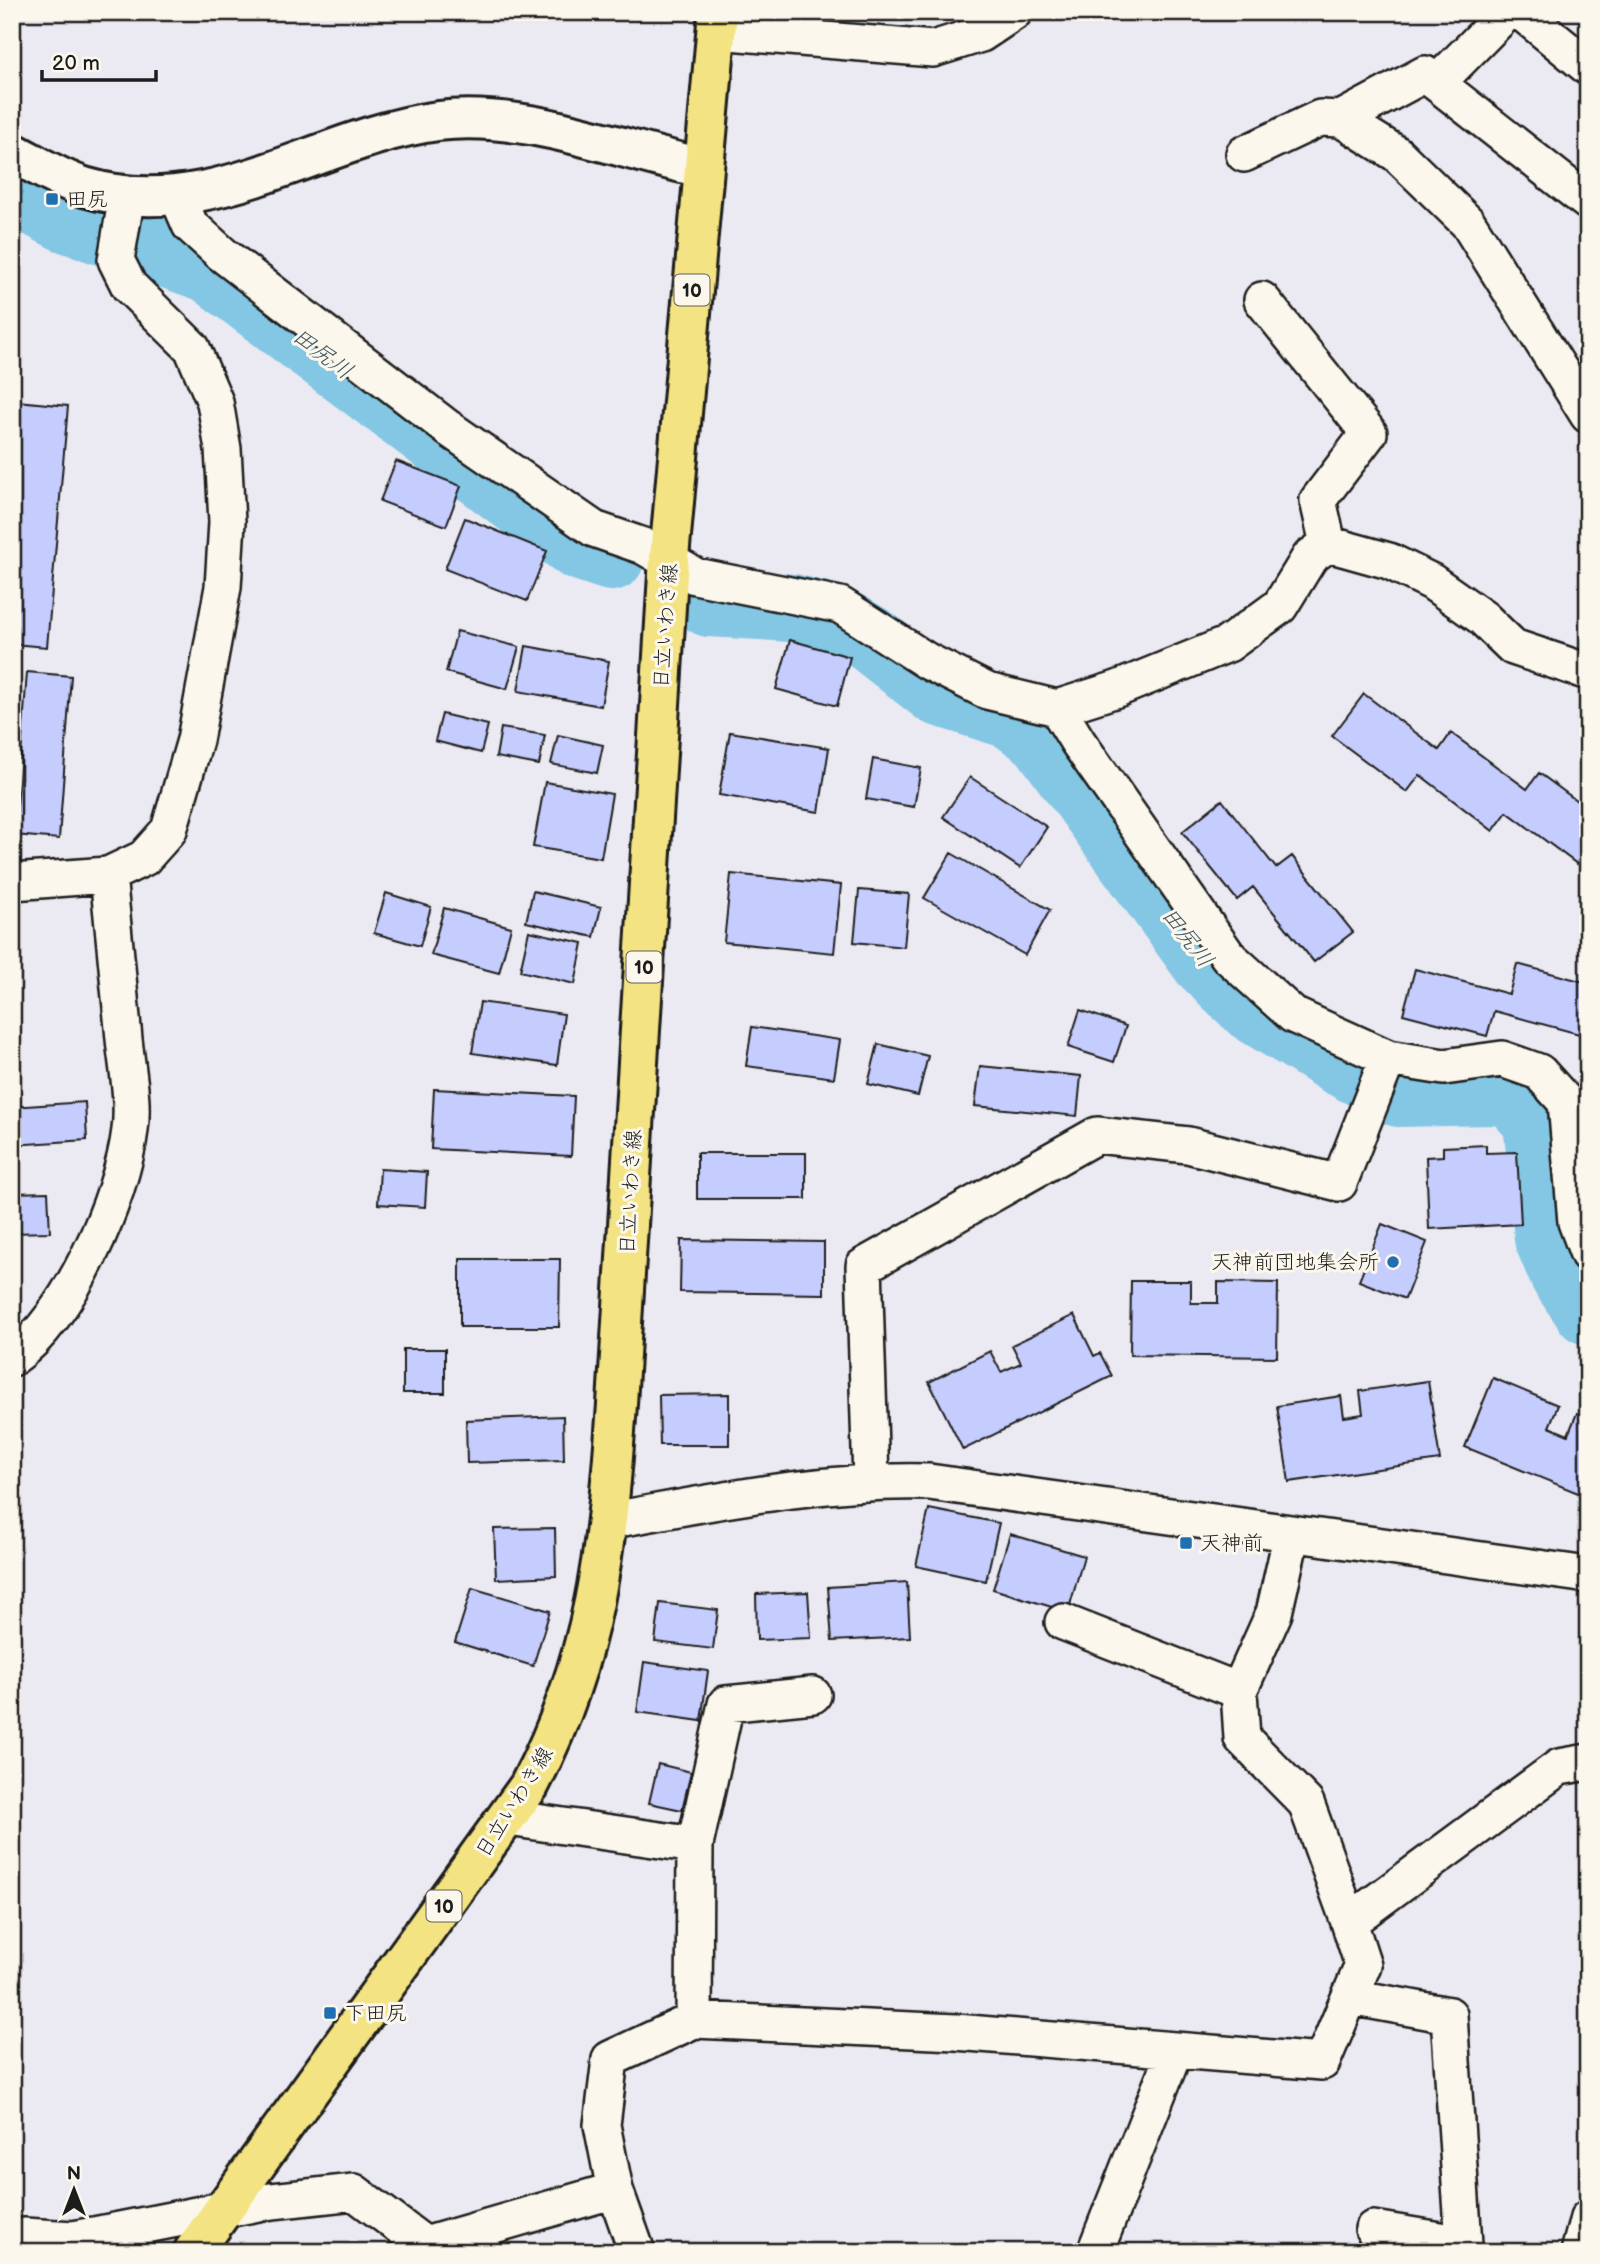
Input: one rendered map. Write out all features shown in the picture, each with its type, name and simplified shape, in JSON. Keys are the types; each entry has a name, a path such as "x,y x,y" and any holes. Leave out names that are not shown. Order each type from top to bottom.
{"main road":[{"name":"日立いわき線","path":"193,2252 508,1818 553,1740 571,1693 594,1612 607,1521 617,1404 669,558 718,22"}],"street":[{"path":"718,22 933,49 981,34 1014,12"},
{"path":"1437,83 1507,12"},
{"path":"1521,12 1588,67"},
{"path":"1341,119 1425,74 1588,202"},
{"path":"1244,154 1320,118 1341,119 1396,154 1468,223 1588,415"},
{"path":"122,223 178,197 215,190 381,134 438,121 494,120 703,168"},
{"path":"12,152 84,187 122,223"},
{"path":"178,197 190,225 222,254 448,428 594,529 669,558 695,576 840,605 927,661 987,691 1058,708 1117,689 1228,644 1280,606 1310,558 1328,544"},
{"path":"12,882 108,874 144,858 169,830 195,740 223,587 227,522 223,449 215,402 192,348 129,286 116,260 122,223"},
{"path":"1262,300 1369,433 1318,500 1328,544"},
{"path":"1328,544 1389,561 1432,582 1483,618 1513,647 1588,672"},
{"path":"1058,708 1078,742 1228,956 1293,1014 1381,1076 1502,1059 1539,1072 1566,1102 1576,1222 1588,1254"},
{"path":"12,1358 25,1349 70,1292 97,1238 120,1175 130,1129 128,1074 108,874"},
{"path":"871,1480 864,1266 1097,1135 1188,1144 1339,1183 1381,1076"},
{"path":"607,1521 740,1497 871,1480 929,1482 1588,1575"},
{"path":"637,2252 615,2190 601,2125 610,2059 694,2020 956,2032 1322,2062 1363,1965 1306,1802 1242,1738 1239,1691 1273,1613 1292,1533"},
{"path":"1063,1622 1239,1691"},
{"path":"694,2020 695,1845 726,1704 813,1695"},
{"path":"1349,1922 1559,1767 1588,1762"},
{"path":"508,1818 695,1845"},
{"path":"1351,1997 1449,2015 1464,2244 1373,2229"},
{"path":"1096,2252 1175,2050"},
{"path":"12,2240 24,2236 74,2239 263,2202 354,2192 425,2245 615,2190"},
{"path":"1579,2252 1588,2218"}],"building":[{"path":"17,401 68,406 47,647 12,644 12,456"},
{"path":"396,461 461,486 446,526 380,501"},
{"path":"465,518 547,551 527,601 445,569"},
{"path":"457,631 519,647 507,689 446,672"},
{"path":"790,640 850,657 837,706 776,689"},
{"path":"526,646 609,661 601,706 518,691"},
{"path":"27,672 71,676 59,839 15,835"},
{"path":"1364,694 1439,750 1451,733 1527,789 1539,773 1588,809 1588,850 1577,864 1507,812 1493,831 1420,775 1407,792 1332,736"},
{"path":"442,714 488,725 481,753 435,741"},
{"path":"501,728 545,735 539,765 496,757"},
{"path":"730,732 829,748 819,812 719,795"},
{"path":"558,735 603,745 597,773 551,764"},
{"path":"873,759 921,768 914,807 866,799"},
{"path":"970,777 1047,827 1020,868 943,817"},
{"path":"545,782 612,794 601,858 533,847"},
{"path":"1222,800 1276,868 1292,856 1353,932 1314,962 1253,887 1237,900 1182,832"},
{"path":"951,853 1050,910 1025,955 924,898"},
{"path":"731,874 841,885 834,953 724,942"},
{"path":"859,890 909,894 904,947 854,942"},
{"path":"533,891 601,907 594,937 526,922"},
{"path":"386,893 431,907 420,946 374,933"},
{"path":"444,908 511,927 499,973 431,955"},
{"path":"529,931 583,943 575,984 520,971"},
{"path":"1517,964 1588,983 1588,1016 1583,1035 1494,1011 1487,1036 1403,1014 1415,969 1509,994"},
{"path":"480,1002 564,1014 557,1065 472,1053"},
{"path":"1080,1010 1126,1026 1114,1062 1068,1047"},
{"path":"752,1027 840,1040 834,1078 746,1066"},
{"path":"878,1044 928,1056 918,1096 868,1084"},
{"path":"980,1066 1081,1076 1077,1116 975,1106"},
{"path":"434,1089 574,1096 571,1156 431,1149"},
{"path":"85,1102 87,1140 12,1145 12,1107"},
{"path":"1486,1145 1486,1153 1517,1152 1521,1224 1429,1229 1426,1157 1443,1156 1443,1147"},
{"path":"697,1153 806,1153 806,1199 697,1199"},
{"path":"380,1169 427,1172 425,1207 378,1204"},
{"path":"48,1192 50,1232 12,1233 12,1193"},
{"name":"天神前団地集会所","path":"1382,1224 1427,1242 1405,1299 1359,1281"},
{"path":"681,1240 824,1242 824,1294 680,1292"},
{"path":"460,1259 560,1259 559,1327 460,1327"},
{"path":"1131,1281 1191,1281 1191,1303 1218,1303 1218,1282 1278,1283 1277,1357 1130,1355"},
{"path":"1074,1315 1094,1356 1100,1353 1112,1376 963,1450 929,1382 990,1351 1001,1372 1021,1363 1012,1345"},
{"path":"403,1349 445,1349 445,1393 403,1393"},
{"path":"1493,1378 1558,1405 1549,1427 1568,1435 1577,1413 1588,1417 1588,1497 1465,1447"},
{"path":"1428,1381 1440,1460 1289,1482 1277,1406 1341,1396 1344,1417 1363,1414 1360,1391"},
{"path":"729,1394 729,1445 660,1445 659,1395"},
{"path":"563,1416 564,1460 467,1463 466,1420"},
{"path":"929,1509 999,1523 986,1581 916,1566"},
{"path":"555,1528 556,1576 496,1579 494,1529"},
{"path":"1010,1534 1084,1556 1068,1612 993,1589"},
{"path":"907,1582 910,1637 832,1641 828,1587"},
{"path":"472,1588 550,1611 533,1666 455,1642"},
{"path":"808,1592 811,1638 757,1640 756,1594"},
{"path":"660,1603 718,1610 713,1649 655,1642"},
{"path":"644,1662 708,1671 701,1721 637,1712"},
{"path":"658,1764 691,1772 682,1810 649,1803"}],"waterway":[{"name":"田尻川","path":"12,190 65,218 210,269 578,546 611,557"},
{"name":"田尻川","path":"709,603 792,608 836,619 872,640 938,692 1011,715 1043,738 1205,962 1252,1008 1338,1061 1399,1093 1512,1093 1537,1121 1548,1238 1563,1274 1588,1311"}],"place":[{"name":"田尻","path":"52,199"},
{"name":"天神前団地集会所","path":"1393,1262"},
{"name":"天神前","path":"1186,1543"},
{"name":"下田尻","path":"330,2013"}]}
